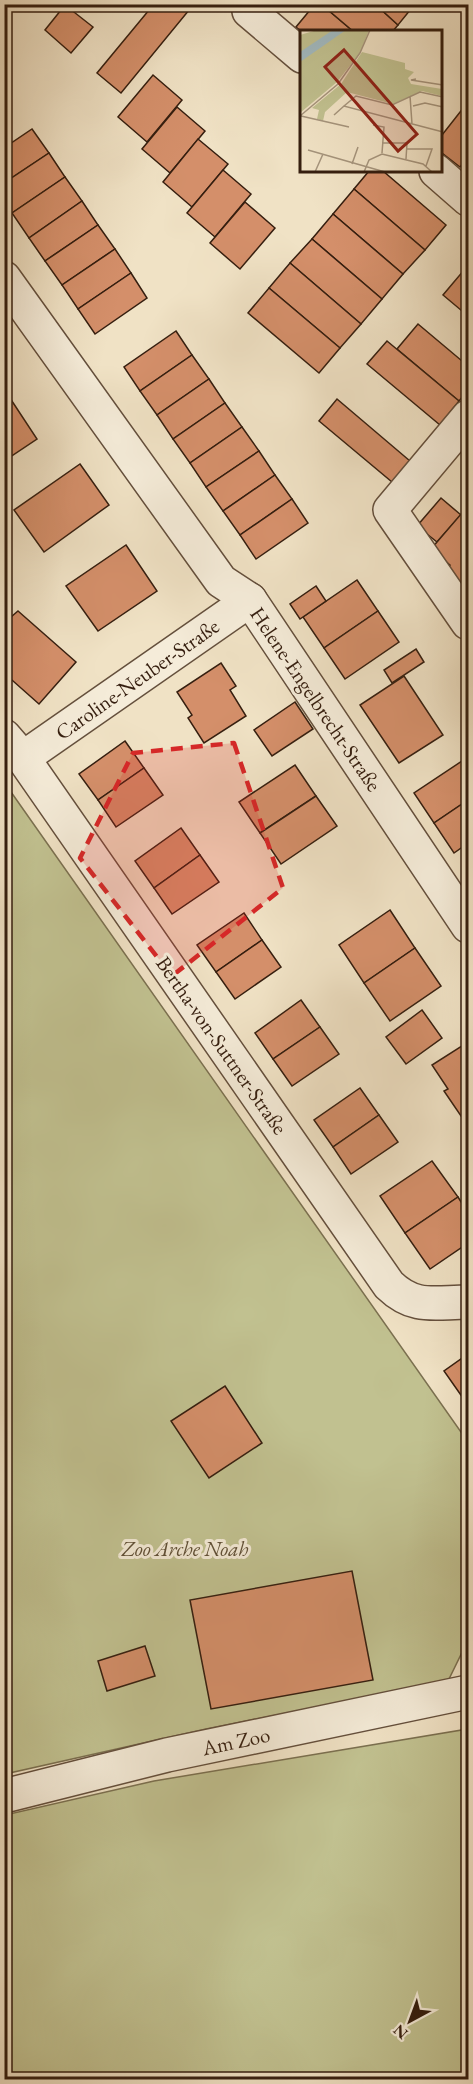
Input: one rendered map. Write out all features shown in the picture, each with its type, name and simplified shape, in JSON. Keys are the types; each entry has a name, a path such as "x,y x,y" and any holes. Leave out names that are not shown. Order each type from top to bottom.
{"street":[{"path":"252,8 300,54"},
{"path":"437,172 468,199"},
{"name":"Helene-Engelbrecht-Straße","path":"4,278 221,581 250,600 468,926"},
{"path":"468,417 390,510 468,623"},
{"name":"Caroline-Neuber-Straße","path":"14,747 250,600"},
{"name":"Bertha-von-Suttner-Straße","path":"14,747 389,1285 401,1296 414,1303 468,1302"},
{"name":"Am Zoo","path":"4,1796 166,1755 468,1692"}],"highlighted area":[{"path":"234,743 283,888 172,976 80,858 133,753"}],"green space":[{"name":"Zoo Arche Noah","path":"4,782 468,1442 468,1640 448,1681 206,1729 5,1774"},
{"path":"468,1729 468,2079 5,2079 5,1815 154,1781"}],"building":[{"path":"154,4 194,4 121,93 97,73"},
{"path":"315,4 321,4 352,30 300,30 296,27"},
{"path":"321,4 375,4 398,25 394,30 352,30"},
{"path":"375,4 415,4 398,25"},
{"path":"65,5 93,27 71,53 45,30"},
{"path":"153,75 182,100 147,142 118,117"},
{"path":"468,102 468,157 460,167 443,154 443,134"},
{"path":"177,107 205,131 170,173 142,149"},
{"path":"32,129 49,153 4,183 4,148"},
{"path":"198,139 228,164 192,207 163,182"},
{"path":"49,153 65,177 12,213 4,202 4,183"},
{"path":"223,170 251,194 215,237 187,213"},
{"path":"368,172 384,172 446,225 425,250 354,189"},
{"path":"65,177 82,201 29,238 12,213"},
{"path":"354,189 425,250 403,274 333,214"},
{"path":"82,201 98,225 45,261 29,238"},
{"path":"245,202 275,228 240,269 210,243"},
{"path":"333,214 403,274 382,299 312,239"},
{"path":"98,225 115,249 62,285 45,261"},
{"path":"312,239 382,299 361,324 290,263"},
{"path":"115,249 131,273 78,309 62,285"},
{"path":"290,263 361,324 340,348 269,288"},
{"path":"464,270 468,274 468,316 443,295"},
{"path":"131,273 147,298 95,334 78,309"},
{"path":"269,288 340,348 319,373 248,313"},
{"path":"418,324 468,366 468,390 459,401 397,349"},
{"path":"176,331 192,355 140,391 124,367"},
{"path":"387,341 459,401 440,425 367,364"},
{"path":"192,355 209,379 157,415 140,391"},
{"path":"209,379 225,403 173,439 157,415"},
{"path":"6,392 37,439 4,461 4,393"},
{"path":"337,399 410,461 392,482 319,421"},
{"path":"225,403 242,427 190,463 173,439"},
{"path":"242,427 259,451 206,487 190,463"},
{"path":"259,451 275,475 223,511 206,487"},
{"path":"80,464 109,505 44,552 14,510"},
{"path":"275,475 292,499 240,535 223,511"},
{"path":"441,498 461,515 437,542 417,526"},
{"path":"292,499 308,523 256,559 240,535"},
{"path":"468,506 468,585 466,588 446,570 450,565 431,549"},
{"path":"126,545 157,591 98,631 66,586"},
{"path":"357,580 378,611 324,648 303,617"},
{"path":"316,586 326,601 300,619 290,604"},
{"path":"18,611 76,662 39,704 4,673 4,623"},
{"path":"378,611 399,642 345,679 324,648"},
{"path":"416,649 424,662 392,683 384,670"},
{"path":"221,663 236,686 230,690 246,716 204,743 188,718 192,715 177,692"},
{"path":"404,676 443,735 399,763 360,705"},
{"path":"295,702 313,729 272,756 254,730"},
{"path":"125,741 144,768 98,800 79,774"},
{"path":"468,757 468,800 434,823 414,793"},
{"path":"295,765 316,796 260,833 239,802"},
{"path":"144,768 163,795 116,827 98,800"},
{"path":"316,796 337,826 281,864 260,833"},
{"path":"468,800 468,843 454,853 434,823"},
{"path":"181,828 200,855 154,888 135,861"},
{"path":"200,855 219,882 172,914 154,888"},
{"path":"390,910 415,948 364,983 339,945"},
{"path":"244,913 262,940 216,972 197,945"},
{"path":"262,940 281,967 235,999 216,972"},
{"path":"415,948 441,986 390,1021 364,983"},
{"path":"301,1000 320,1027 273,1059 255,1033"},
{"path":"422,1010 442,1038 406,1064 386,1037"},
{"path":"320,1027 339,1054 292,1086 273,1059"},
{"path":"468,1042 468,1111 461,1116 444,1091 448,1089 432,1065"},
{"path":"360,1088 379,1115 333,1147 314,1120"},
{"path":"379,1115 398,1142 351,1174 333,1147"},
{"path":"432,1161 458,1197 405,1233 380,1196"},
{"path":"458,1197 468,1213 468,1243 430,1269 405,1233"},
{"path":"468,1354 468,1396 463,1398 444,1371"},
{"path":"225,1386 262,1443 209,1478 171,1421"},
{"path":"352,1571 373,1680 211,1709 190,1600"},
{"path":"145,1646 155,1676 107,1691 98,1661"}]}
